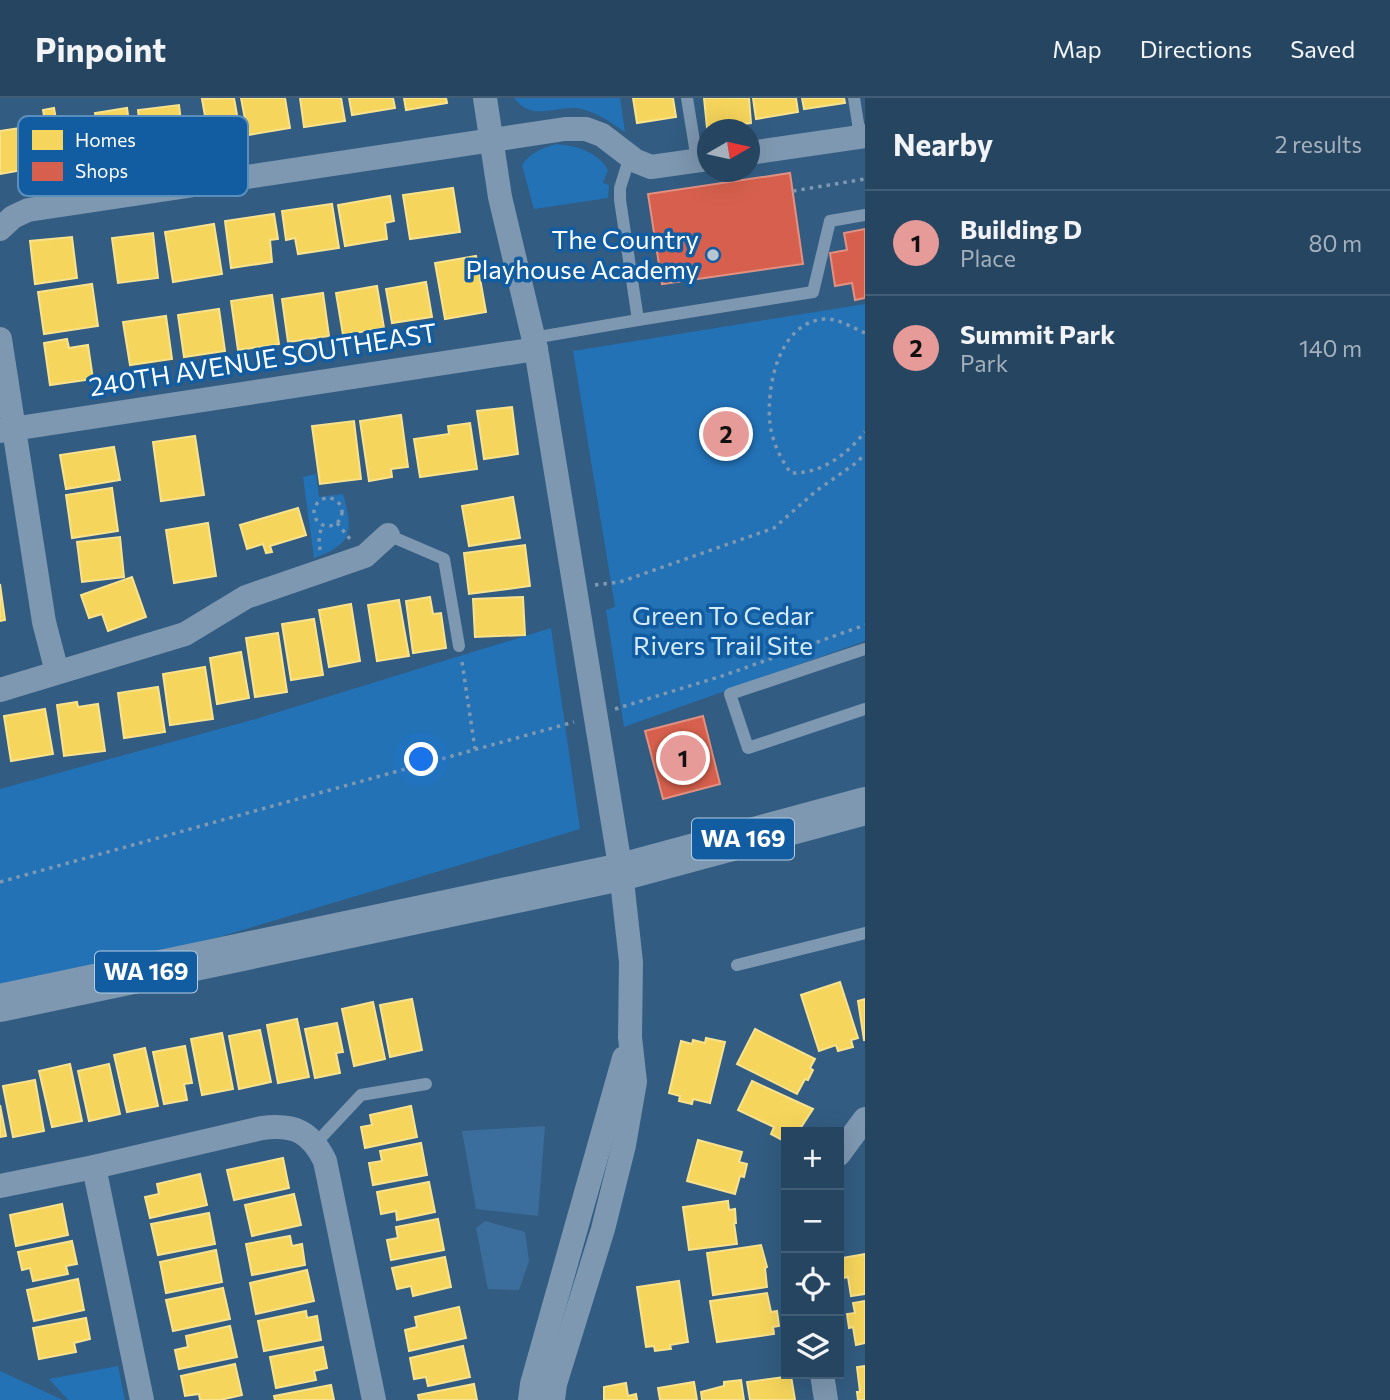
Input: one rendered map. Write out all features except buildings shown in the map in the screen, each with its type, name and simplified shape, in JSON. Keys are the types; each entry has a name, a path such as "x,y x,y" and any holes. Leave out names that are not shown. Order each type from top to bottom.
{"main road":[{"name":"WA 169","path":"0,1003 621,872 865,806"}],"street":[{"path":"485,98 500,197 534,344 621,872 631,962 630,1037 635,1082 624,1145 603,1229 555,1384 553,1400"},
{"path":"248,177 565,129 586,129 602,135 630,156 652,167 697,161"},
{"path":"760,151 863,136"},
{"path":"0,228 19,213 28,210 122,196"},
{"path":"0,339 7,430 44,622 57,672"},
{"name":"240TH AVENUE SOUTHEAST","path":"7,430 534,344"},
{"path":"0,690 185,634 246,597 365,556 388,535"},
{"path":"530,1400 532,1384 630,1037"},
{"path":"844,1147 865,1119"},
{"path":"0,1186 262,1128 293,1128 312,1140 325,1161 374,1400"},
{"path":"94,1167 142,1400"},
{"path":"823,1379 825,1400"}],"lane":[{"path":"687,98 697,139"},
{"path":"854,98 863,136"},
{"path":"630,156 620,188 620,200 638,320"},
{"path":"534,344 638,320 813,292 830,221 865,215"},
{"path":"388,535 444,559 459,646"},
{"path":"864,654 730,694 748,748 865,709"},
{"path":"737,965 865,933"},
{"path":"312,1140 361,1095 426,1084"}],"path":[{"path":"793,191 865,179"},
{"path":"865,333 846,324 824,319 799,330 779,355 772,380 770,427 783,462 791,474 804,474 823,467 853,447 865,432"},
{"path":"574,588 620,582 774,528 816,491 865,454"},
{"path":"326,498 336,501 342,510 340,520 331,526 320,524 314,515 317,504 326,498"},
{"path":"0,882 595,716 725,675 865,625"},
{"path":"459,646 475,749"}],"green space":[{"path":"514,98 620,98 625,132 602,117 583,109 535,111 527,109"},
{"path":"556,144 586,151 598,158 608,170 603,183 609,185 608,198 534,209 522,165 541,149"},
{"path":"865,304 865,641 624,727 606,610 615,607 573,351"},
{"path":"316,474 319,497 343,494 349,527 347,535 337,547 314,558 303,477"},
{"name":"Green To Cedar Rivers Trail Site","path":"551,628 580,829 219,937 0,989 0,789 252,720"},
{"path":"118,1366 125,1400 68,1400 49,1379"},
{"path":"0,1371 63,1400 0,1400"}],"shaded area":[{"path":"545,1126 538,1216 476,1209 462,1131"},
{"path":"485,1221 525,1232 529,1261 519,1290 488,1289 476,1228"}],"place":[{"name":"The Country Playhouse Academy","path":"713,255"},
{"name":"Summit Park","path":"726,434"},
{"name":"Building D","path":"683,758"}]}
